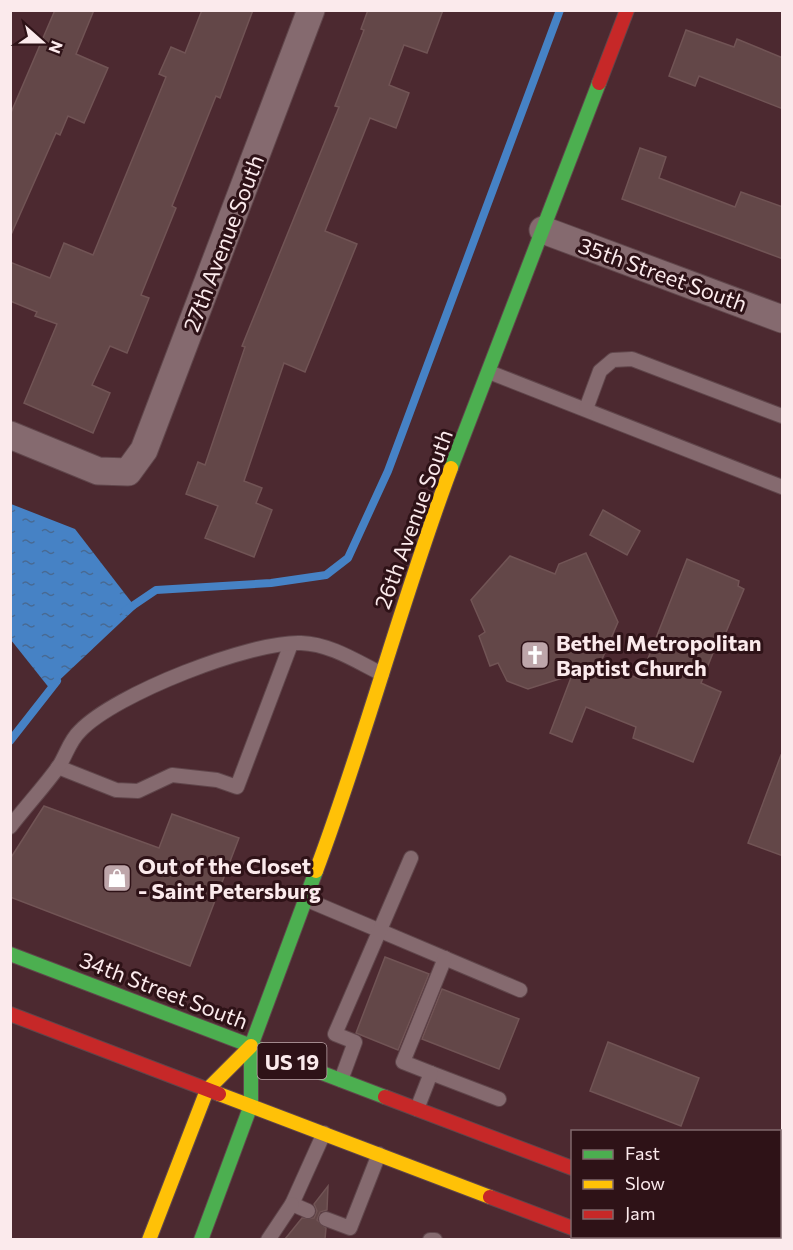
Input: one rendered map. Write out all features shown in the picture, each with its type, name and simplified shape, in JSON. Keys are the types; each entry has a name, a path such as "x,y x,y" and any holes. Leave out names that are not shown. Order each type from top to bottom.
{"main road":[{"name":"26th Avenue South","path":"201,1239 251,1105 251,1046 336,818 424,540 627,10"},
{"name":"34th Street South","path":"10,954 571,1167"},
{"name":"US 19","path":"10,1014 571,1227"},
{"name":"26th Avenue South","path":"149,1239 207,1089 251,1046"}],"street":[{"name":"27th Avenue South","path":"10,435 98,471 128,472 144,450 312,10"},
{"name":"35th Street South","path":"543,230 783,319"}],"lane":[{"path":"586,409 600,371 613,360 632,359 783,416"},
{"path":"489,372 783,487"},
{"path":"10,826 58,767 78,732 102,712 147,690 219,661 266,646 302,643 335,650 382,674"},
{"path":"58,767 116,790 138,791 172,775 217,780 237,787 291,644"},
{"path":"340,1080 355,1042 335,1034 411,858"},
{"path":"305,899 520,990"},
{"path":"445,958 404,1062 499,1099"},
{"path":"417,1109 431,1073"},
{"path":"268,1239 292,1204 324,1133"},
{"path":"326,1219 350,1228 379,1154"},
{"path":"292,1204 308,1211"},
{"path":"430,1239 435,1239"}],"water":[{"path":"11,504 75,529 136,608 50,689 11,640"}],"building":[{"path":"55,10 94,10 76,54 108,68 84,123 68,116 60,135 56,133 10,237 10,115"},
{"path":"202,10 253,10 220,98 216,96 172,206 176,208 141,295 149,298 127,353 110,346 92,385 110,393 93,433 24,403 57,324 35,316 37,312 10,301 10,262 50,278 64,243 93,255 166,77 159,74 171,47 185,53"},
{"path":"368,10 443,10 427,53 404,45 389,85 409,93 396,128 370,118 325,231 357,244 305,372 284,363 244,481 262,488 256,503 272,510 254,557 205,538 218,506 186,494 198,462 205,465 245,347 242,346 339,107 335,106 364,30 361,29"},
{"path":"686,30 734,47 737,39 783,58 783,109 699,76 695,86 669,76"},
{"path":"640,148 666,157 659,178 735,207 741,192 783,207 783,259 622,199"},
{"path":"603,510 640,531 627,555 590,535"},
{"name":"Bethel Metropolitan Baptist Church","path":"586,553 618,622 600,664 640,679 687,559 739,581 738,586 744,589 719,649 715,648 701,683 721,692 693,762 633,738 636,727 586,707 572,742 550,733 572,675 528,689 507,681 498,663 490,666 479,636 485,632 471,600 510,556 555,574 559,564"},
{"path":"781,755 783,756 783,856 748,843"},
{"name":"Out of the Closet - Saint Petersburg","path":"44,806 159,848 172,814 239,838 190,966 10,897 10,859"},
{"path":"385,957 429,974 398,1050 356,1033"},
{"path":"442,989 519,1019 499,1069 422,1039"},
{"path":"608,1042 699,1078 681,1126 590,1091"},
{"path":"328,1186 327,1210 320,1212 317,1220 326,1228 325,1239 285,1239 302,1218 314,1218 317,1211 314,1204"}],"waterway":[{"path":"125,611 156,590 271,583 326,575 348,558 388,471 560,10"},
{"path":"10,741 57,681"}],"traffic: fast":[{"path":"451,468 599,83"},
{"path":"201,1240 251,1105 251,1046 316,871"},
{"path":"10,954 385,1097"}],"traffic: slow":[{"path":"316,871 451,468"},
{"path":"149,1240 207,1090 251,1046"},
{"path":"219,1094 490,1197"},
{"path":"599,1238 603,1240"},
{"path":"756,1238 760,1240"}],"traffic: jam":[{"path":"599,83 627,10"},
{"path":"10,1014 219,1094"},
{"path":"385,1097 571,1168"},
{"path":"490,1197 571,1228"}],"place":[{"name":"Bethel Metropolitan Baptist Church","path":"535,655"},
{"name":"Out of the Closet - Saint Petersburg","path":"117,878"}]}
